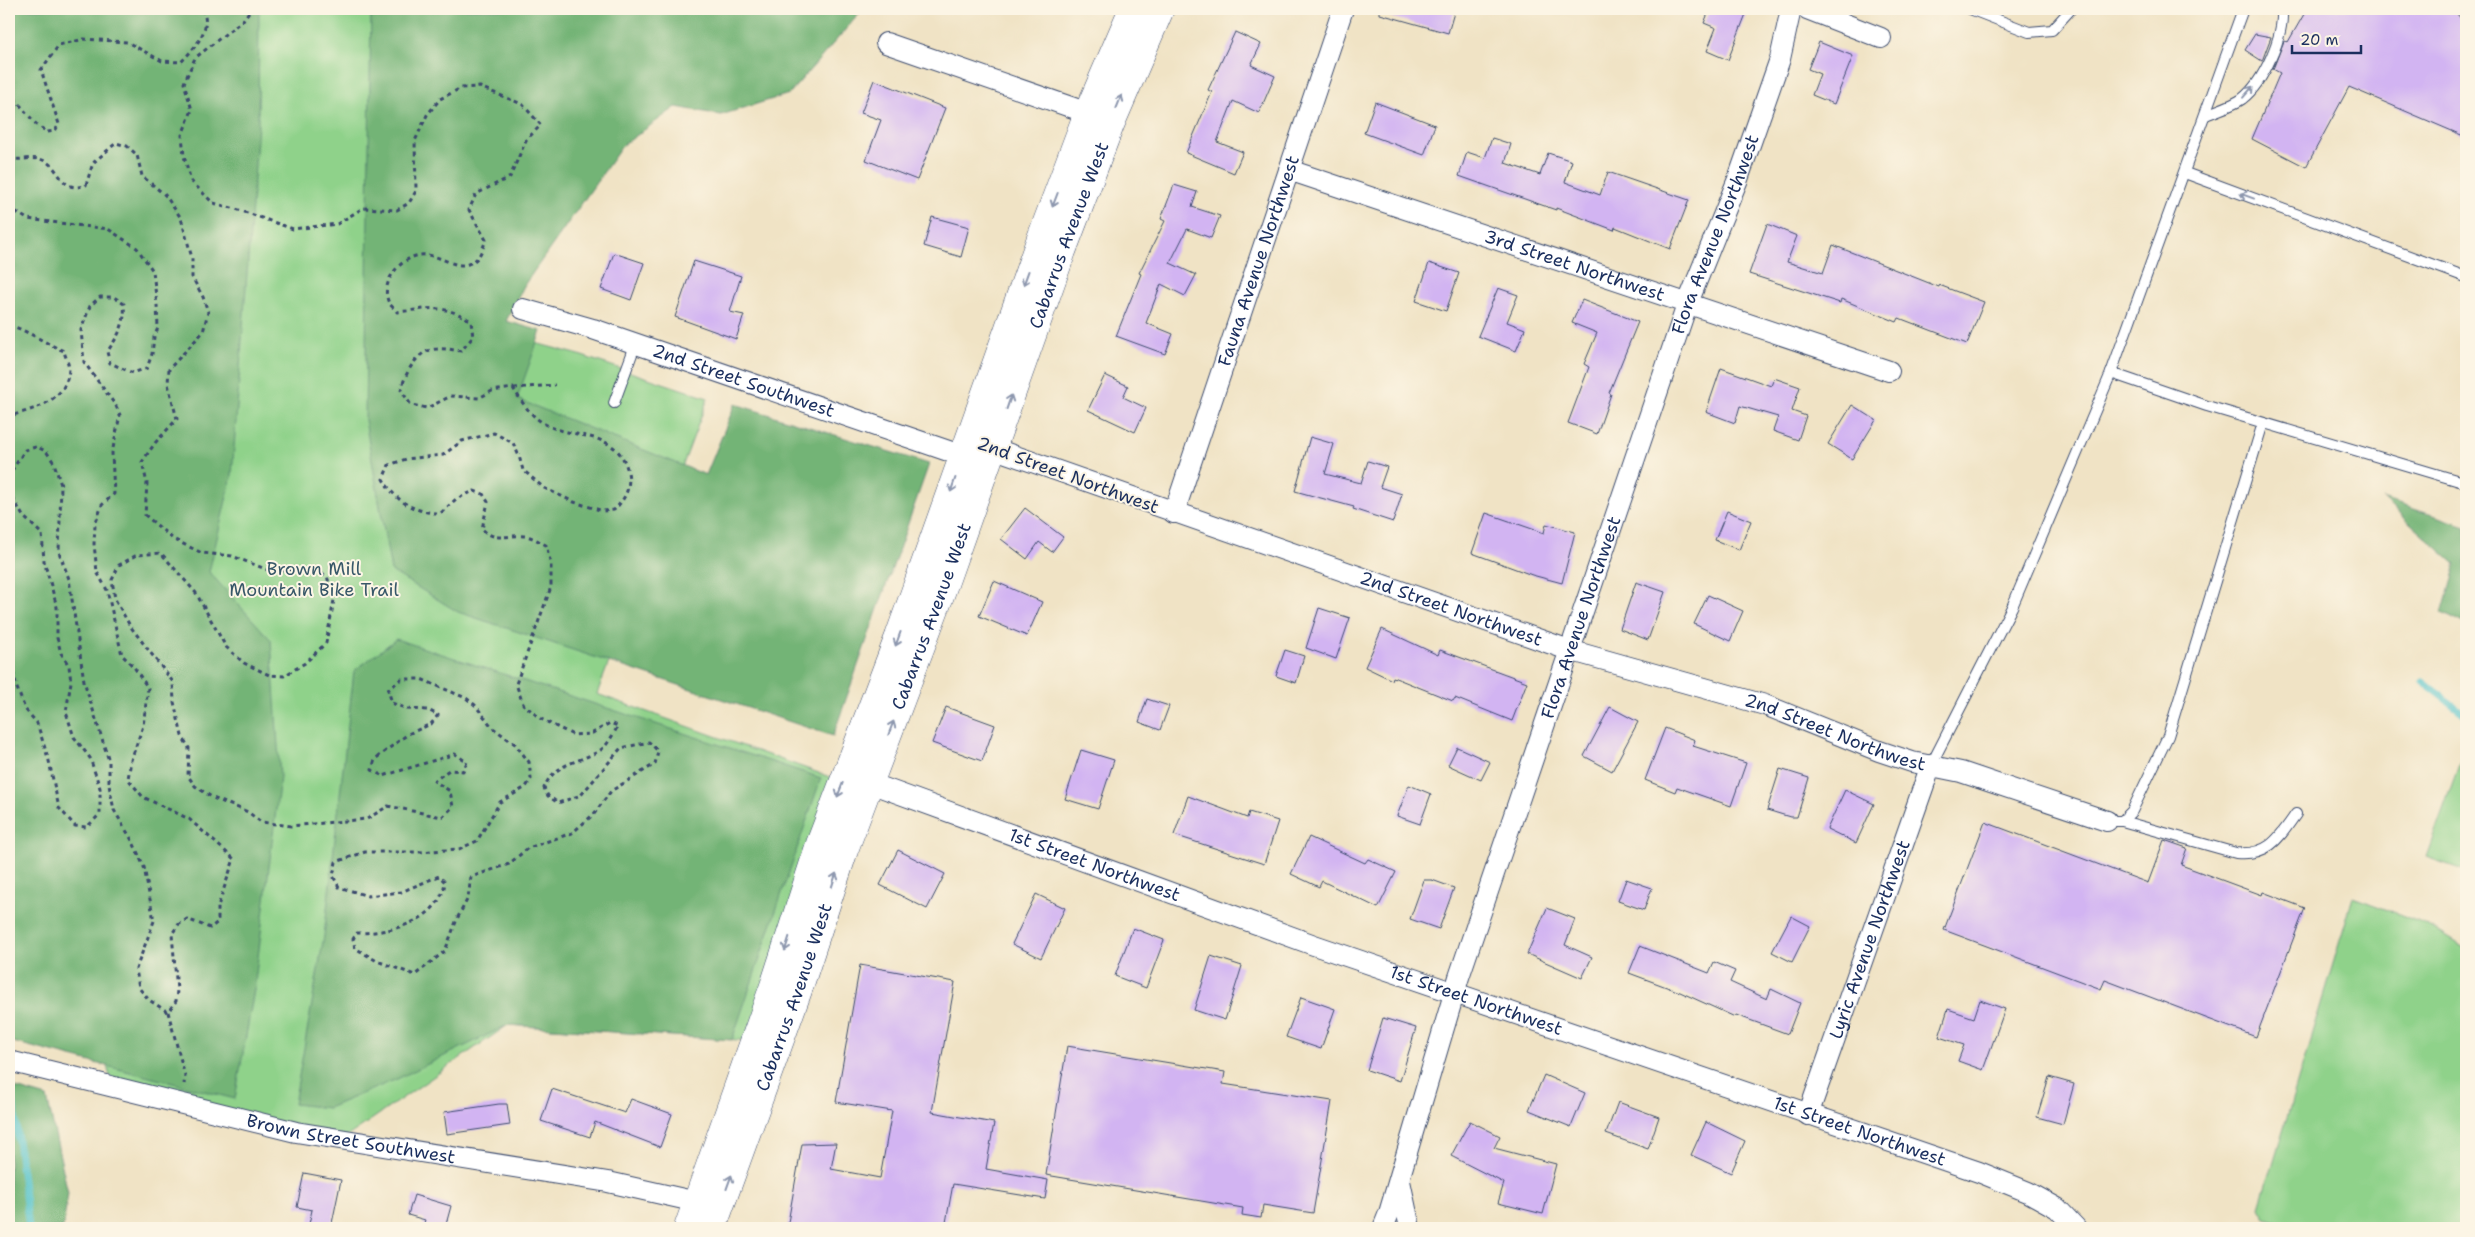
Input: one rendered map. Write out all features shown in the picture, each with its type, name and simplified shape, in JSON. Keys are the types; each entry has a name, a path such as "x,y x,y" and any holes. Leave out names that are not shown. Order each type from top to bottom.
{"main road":[{"name":"Cabarrus Avenue West","path":"712,1228 798,990 844,850 870,783 1052,208 1088,113 1133,9"},
{"name":"Cabarrus Avenue West","path":"688,1228 772,991 820,844 899,637 975,448 1075,216 1126,85 1160,9"}],"street":[{"name":"Fauna Avenue Northwest","path":"1174,513 1343,9"},
{"name":"Flora Avenue Northwest","path":"1383,1228 1400,1177 1453,993 1687,305 1738,179 1780,59 1791,9"},
{"path":"1807,9 1881,38"},
{"path":"886,43 1094,116 1097,124 1082,164 1075,216"},
{"name":"3rd Street Northwest","path":"1289,170 1687,305 1889,371"},
{"name":"2nd Street Southwest","path":"523,309 975,448"},
{"name":"2nd Street Northwest","path":"975,448 1174,513 1569,650 1765,705 1879,751 1961,772 2114,821"},
{"name":"Lyric Avenue Northwest","path":"1808,1114 1931,765"},
{"name":"1st Street Northwest","path":"870,783 1314,946 1979,1172 2028,1192 2057,1208 2076,1228"},
{"name":"Brown Street Southwest","path":"9,1061 296,1132 608,1182 697,1202"},
{"path":"1400,1177 1409,1226"},
{"path":"1383,1228 1400,1221 1409,1226"}],"lane":[{"path":"1970,9 2028,32 2052,30 2071,9"},
{"path":"1931,765 2012,607 2112,373 2243,9"},
{"path":"2206,114 2241,99 2262,76 2281,31 2282,9"},
{"path":"2185,173 2466,277"},
{"path":"614,403 636,343"},
{"path":"2112,373 2207,406 2466,483"},
{"path":"2114,821 2132,811 2168,736 2263,423"},
{"path":"2114,821 2236,853 2249,854 2276,842 2296,814"}],"path":[{"path":"9,92 36,124 46,132 55,131 59,124 41,70 58,45 84,39 127,42 162,61 181,62 193,50 204,32 204,12 201,9"},
{"path":"252,9 243,20 195,58 184,83 192,110 182,135 184,156 191,181 214,203 293,229 337,224 363,208 397,210 409,203 416,191 415,141 427,116 440,99 461,88 480,88 522,104 541,125 526,140 510,177 476,194 469,210 486,240 478,257 468,264 456,265 442,257 420,255 399,264 388,284 389,302 397,312 438,307 456,312 470,321 473,337 461,351 435,348 418,357 405,374 401,390 411,405 427,408 451,396 479,398 492,391 555,385"},
{"path":"9,158 31,158 45,161 70,187 77,188 86,184 93,163 116,142 127,146 138,155 142,176 165,195 181,218 192,258 192,278 204,297 208,312 203,332 168,369 168,384 177,418 155,443 142,462 147,483 145,515 173,539 202,553 232,556 268,570 312,571 327,576 334,600 326,643 305,663 284,676 269,675 244,663 226,647 196,594 161,553 137,555 120,565 112,580 115,599 130,626 173,682 174,702 182,736 188,748 188,776 195,786 213,798 248,812 261,822 291,826 367,819 388,806 442,817 454,807 450,791 434,781 450,770 463,771 467,762 455,754 383,776 372,770 375,759 408,734 431,724 438,715 428,710 407,709 392,703 388,690 401,679 421,679 466,698 475,705 493,728 515,744 529,762 532,779 526,787 500,802 477,841 459,848 419,852 365,852 336,862 333,876 339,887 368,896 400,892 440,876 445,882 444,890 438,902 424,914 399,929 357,933 353,939 355,948 377,961 414,975 445,951 457,919 468,898 471,877 509,864 528,848 572,833 594,814 611,791 656,764 658,751 649,742 621,748 581,795 558,803 548,796 544,788 548,777 560,766 601,751 618,726 610,723 591,734 573,735 541,719 523,704 516,684 551,587 551,564 546,545 525,536 504,539 488,535 482,529 488,502 483,494 474,491 456,499 441,513 422,513 392,494 383,479 389,465 406,459 443,455 462,441 494,433 512,442 523,470 544,488 574,502 603,511 614,510 624,500 630,481 625,462 608,442 545,424 528,412 513,388"},
{"path":"9,207 27,219 108,229 137,248 153,271 158,328 154,337 152,354 146,368 133,373 110,363 107,352 119,334 125,318 124,304 114,298 100,297 90,306 81,330 84,362 116,406 120,416 112,453 114,494 102,505 95,525 94,544 98,572 106,590 122,655 134,667 148,688 143,726 131,760 128,779 143,797 189,819 234,859 218,906 218,922 210,928 187,919 178,925 172,934 177,990 176,1001 168,1012"},
{"path":"9,325 24,330 46,343 64,350 69,369 61,391 44,405 9,416"},
{"path":"9,474 25,450 36,447 46,451 54,463 61,485 59,552 69,579 84,681 109,761 109,785 114,810 133,842 144,867 154,921 136,969 139,988 149,1000 168,1012 185,1076 182,1104"},
{"path":"9,491 23,516 42,534 44,561 57,607 58,638 61,653 69,666 71,682 66,712 74,737 90,758 100,788 100,814 87,826 75,826 60,808 49,761 37,723 25,709 17,688 11,661 12,628 9,615"}],"green space":[{"name":"Brown Mill Mountain Bike Trail","path":"9,9 477,9 491,331 576,354 708,398 597,694 844,782 754,1041 508,1025 342,1140 113,1087 41,835"},
{"path":"9,9 259,9 258,125 232,475 209,572 271,640 280,777 254,990 235,1099 9,1041"},
{"path":"371,9 852,9 860,13 789,94 721,115 676,107 622,146 525,284 506,321 541,331 517,399 706,475 735,404 929,464 833,736 458,612 391,571 365,420"},
{"path":"2383,499 2466,526 2466,625 2442,613 2456,564"},
{"path":"396,639 821,778 732,1040 508,1025 397,1079 328,1108 294,1104 324,936 354,671"},
{"path":"2466,745 2466,871 2426,857"},
{"path":"2353,897 2423,923 2466,949 2466,1228 2300,1228 2266,1218 2260,1207"},
{"path":"9,1086 47,1097 68,1193 63,1228 9,1228"}],"building":[{"path":"1380,9 1455,9 1448,33 1380,14"},
{"path":"1710,9 1734,9 1746,14 1728,60 1707,51 1716,28 1704,23"},
{"path":"2307,9 2453,9 2466,25 2466,137 2349,87 2306,167 2252,139 2280,73 2273,69 2284,41 2288,42"},
{"path":"1235,32 1261,44 1251,65 1275,76 1259,113 1233,101 1217,142 1243,152 1234,173 1186,153 1212,92 1208,90"},
{"path":"2255,34 2271,37 2262,61 2245,50"},
{"path":"1819,42 1853,56 1834,104 1812,95 1820,74 1808,69"},
{"path":"874,80 945,108 917,180 866,160 881,120 861,113"},
{"path":"1375,102 1435,125 1424,155 1364,133"},
{"path":"1492,138 1511,144 1505,163 1540,175 1548,153 1572,161 1565,182 1600,195 1608,172 1689,200 1670,249 1615,227 1614,230 1556,208 1556,210 1459,176 1467,152 1485,158"},
{"path":"1174,185 1197,192 1192,207 1220,216 1211,238 1187,229 1170,263 1196,275 1185,296 1161,284 1146,323 1173,334 1165,354 1116,336 1141,274 1139,273 1165,221 1161,219"},
{"path":"932,217 969,227 961,257 924,246"},
{"path":"1767,224 1797,236 1787,262 1823,273 1833,245 1939,287 1939,285 1984,302 1967,344 1899,318 1897,322 1841,299 1840,303 1749,274"},
{"path":"614,253 644,263 631,300 601,289"},
{"path":"694,261 741,276 730,312 744,315 736,339 675,317"},
{"path":"1429,263 1459,273 1446,311 1416,301"},
{"path":"1498,288 1518,295 1507,322 1525,329 1516,351 1478,336"},
{"path":"1582,300 1638,322 1609,393 1611,394 1597,434 1568,423 1589,367 1584,364 1597,333 1572,323"},
{"path":"1721,368 1771,386 1774,378 1800,387 1792,411 1806,416 1798,440 1773,431 1778,417 1740,406 1735,423 1706,412"},
{"path":"1105,375 1128,386 1123,397 1146,408 1135,432 1088,410"},
{"path":"1852,405 1876,420 1852,459 1828,444"},
{"path":"1310,437 1334,444 1325,474 1361,483 1368,461 1387,467 1380,487 1402,494 1393,522 1353,509 1354,507 1295,491"},
{"path":"1025,508 1063,537 1052,552 1039,542 1027,559 1001,539"},
{"path":"1727,511 1751,521 1739,550 1715,540"},
{"path":"1486,513 1544,533 1546,524 1575,532 1562,583 1532,575 1472,553"},
{"path":"994,581 1042,602 1027,636 979,616"},
{"path":"1636,582 1665,592 1648,640 1620,629"},
{"path":"1708,595 1743,611 1730,641 1694,624"},
{"path":"1319,608 1350,618 1336,659 1306,648"},
{"path":"1382,629 1438,655 1440,650 1527,682 1512,721 1455,698 1453,701 1393,677 1392,680 1365,667"},
{"path":"1285,650 1304,656 1296,683 1276,676"},
{"path":"1147,699 1169,706 1160,730 1139,722"},
{"path":"946,707 995,725 982,761 932,743"},
{"path":"1610,707 1638,722 1612,771 1584,756"},
{"path":"1665,728 1695,740 1693,746 1746,763 1731,806 1677,787 1675,792 1645,780"},
{"path":"1457,747 1490,762 1481,780 1448,765"},
{"path":"1081,750 1114,760 1098,809 1065,799"},
{"path":"1780,769 1809,778 1797,817 1790,817 1767,810"},
{"path":"1409,785 1431,794 1420,824 1397,816"},
{"path":"1845,790 1874,804 1856,843 1827,829"},
{"path":"1188,796 1247,818 1249,812 1278,821 1264,864 1174,835"},
{"path":"1985,822 2148,883 2164,840 2187,848 2181,865 2262,895 2263,892 2305,908 2256,1037 2105,980 2101,989 1944,930"},
{"path":"1309,837 1365,863 1368,859 1396,872 1378,908 1322,881 1319,887 1291,874"},
{"path":"898,850 945,874 927,909 880,885"},
{"path":"1626,879 1652,888 1644,910 1618,901"},
{"path":"1424,880 1432,880 1454,888 1439,929 1410,919"},
{"path":"1036,894 1065,908 1041,958 1012,944"},
{"path":"1547,908 1575,919 1565,945 1592,957 1582,978 1527,954"},
{"path":"1791,916 1810,926 1792,962 1772,952"},
{"path":"1133,928 1164,940 1146,988 1115,976"},
{"path":"1640,946 1709,973 1714,962 1735,971 1730,982 1767,999 1771,989 1800,1003 1788,1034 1736,1015 1735,1017 1680,992 1629,973"},
{"path":"1211,956 1242,966 1225,1020 1194,1010"},
{"path":"860,965 955,982 932,1112 994,1123 986,1169 1048,1180 1045,1199 953,1184 945,1228 787,1228 802,1144 836,1143 831,1169 880,1178 892,1111 836,1102"},
{"path":"1301,997 1335,1009 1321,1049 1286,1037"},
{"path":"1980,1000 2005,1009 1983,1070 1958,1061 1964,1045 1939,1037 1948,1009 1974,1018"},
{"path":"1383,1018 1416,1028 1400,1081 1367,1070"},
{"path":"1067,1046 1225,1072 1223,1084 1332,1101 1313,1213 1263,1205 1261,1218 1242,1215 1243,1208 1046,1175"},
{"path":"1544,1075 1585,1093 1571,1127 1529,1110"},
{"path":"2049,1077 2074,1084 2063,1124 2037,1117"},
{"path":"552,1089 625,1113 631,1099 672,1114 660,1147 595,1122 590,1137 541,1121"},
{"path":"1618,1102 1659,1117 1648,1149 1606,1134"},
{"path":"507,1104 510,1125 447,1134 444,1112"},
{"path":"1470,1121 1500,1136 1494,1148 1556,1164 1543,1214 1498,1203 1504,1183 1451,1156"},
{"path":"1706,1122 1745,1141 1731,1173 1691,1155"},
{"path":"304,1173 341,1180 331,1228 309,1224 312,1210 297,1207"},
{"path":"414,1195 451,1206 445,1228 422,1228 425,1220 408,1215"}],"waterway":[{"path":"2423,682 2466,715"},
{"path":"11,1084 29,1228"}]}
